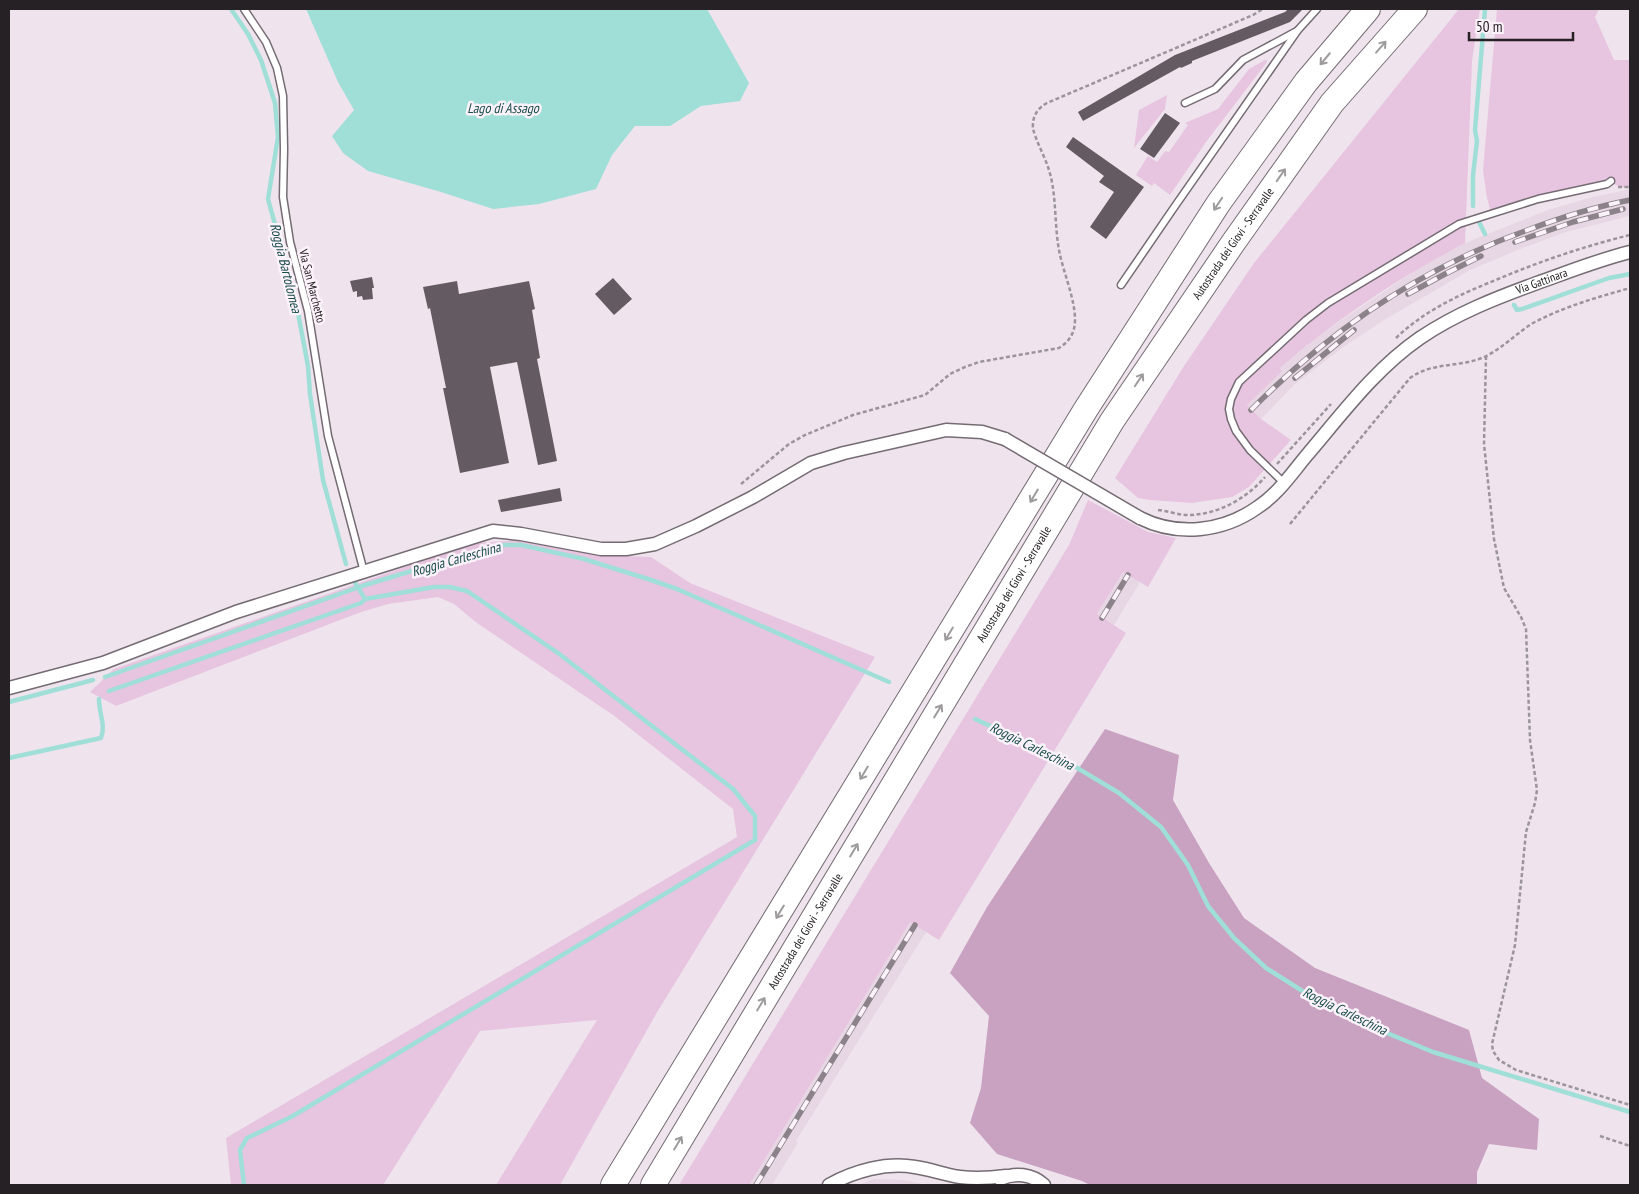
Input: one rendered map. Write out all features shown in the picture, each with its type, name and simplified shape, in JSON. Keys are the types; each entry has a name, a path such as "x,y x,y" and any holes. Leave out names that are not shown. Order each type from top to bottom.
{"highway":[{"path":"613,1185 1071,435 1218,204 1306,82 1368,9"},
{"name":"Autostrada dei Giovi - Serravalle","path":"653,1185 1112,421 1233,243 1332,103 1415,9"}],"street":[{"name":"Via Gattinara","path":"9,688 103,663 236,612 493,531 521,534 601,549 626,549 655,544 753,497 811,463 844,453 946,430 982,432 1005,439 1140,518 1174,529 1186,530 1228,524 1260,506 1284,483 1355,399 1382,370 1408,347 1456,316 1482,303 1591,263 1630,252"},
{"path":"830,1185 862,1171 887,1166 913,1166 959,1177 984,1178 1017,1174 1029,1176 1044,1185"},
{"path":"936,1172 963,1185"},
{"path":"992,1185 1006,1176"}],"lane":[{"name":"Via San Marchetto","path":"244,9 266,42 277,68 283,96 284,149 282,197 290,242 308,311 328,436 364,572"},
{"path":"1122,285 1298,30 1317,9"},
{"path":"1185,103 1215,89 1243,60 1298,30"},
{"path":"1284,483 1236,432 1231,419 1230,409 1231,399 1239,382 1328,303 1459,224 1538,198 1607,184 1611,181"}],"path":[{"path":"741,484 789,444 805,435 853,415 925,395 950,374 965,367 980,362 1059,348 1068,343 1075,319 1059,249 1049,168 1033,128 1035,115 1047,102 1244,19 1263,9"},
{"path":"1290,524 1410,378 1417,372 1486,356 1545,317 1596,297 1630,288"},
{"path":"1486,356 1484,444 1494,539 1504,588 1521,616 1526,629 1530,740 1537,790 1526,832 1515,945 1494,1029 1493,1052 1498,1060 1516,1070 1630,1105"},
{"path":"1600,1136 1630,1146"}],"shaded area":[{"path":"1459,9 1480,9 1472,61 1465,243 1392,285 1323,333 1280,368 1282,371 1247,405 1261,419 1291,440 1249,487 1232,497 1192,503 1138,498 1115,478 1184,366 1254,263"},
{"path":"1497,9 1599,9 1595,17 1614,60 1630,60 1630,187 1620,187 1611,181 1491,213 1483,170"},
{"path":"1265,60 1267,62 1206,142 1170,195 1154,183 1152,186 1136,175 1148,156 1157,162 1165,151 1169,152 1188,125 1185,123 1218,109 1249,69"},
{"path":"1167,95 1165,109 1134,148 1139,110"},
{"path":"1630,189 1630,216 1566,232 1470,270 1384,320 1342,348 1294,385 1261,419 1247,405 1282,370 1280,368 1321,334 1425,264 1465,243 1548,210"},
{"path":"1088,500 1148,532 1176,538 1148,587 1123,572 1097,614 1126,633 939,940 910,922 749,1185 679,1185 1069,545"},
{"path":"522,540 600,555 651,557 690,583 875,657 656,1014 560,1185 496,1185 597,1020 480,1031 383,1185 231,1185 226,1138 737,837 733,809 613,715 477,623 454,604 438,597 388,604 361,612 116,706 90,692 114,669 476,543"},
{"path":"1123,571 1140,582 1114,625 1097,615"},
{"path":"1105,729 1179,755 1173,800 1209,863 1244,918 1315,968 1469,1030 1482,1078 1539,1119 1537,1150 1489,1144 1477,1172 1477,1185 1090,1185 997,1154 970,1123 981,1088 989,1016 950,973 987,907"},
{"path":"910,922 926,932 796,1141 798,1143 772,1185 749,1185"},
{"path":"874,1179 906,1180 926,1185 859,1185"}],"water":[{"name":"Lago di Assago","path":"306,9 707,9 749,83 740,101 701,106 670,126 635,126 612,155 596,189 539,204 493,209 368,171 343,153 332,136 354,110 338,82"}],"building":[{"path":"1288,9 1303,9 1290,22 1192,61 1192,63 1180,67 1083,121 1078,112 1175,55 1285,12"},
{"path":"1165,113 1180,123 1154,158 1140,149"},
{"path":"1073,137 1144,187 1106,239 1090,227 1114,192 1099,182 1104,176 1066,147"},
{"path":"372,277 373,299 363,300 362,296 357,297 357,291 353,292 350,281"},
{"path":"613,278 632,299 614,315 595,294"},
{"path":"457,281 459,294 529,281 535,309 532,310 540,358 537,359 557,461 538,465 517,362 490,367 509,463 460,473 443,388 446,388 430,308 428,309 423,287"},
{"path":"560,488 562,501 501,512 498,500"}],"waterway":[{"name":"Roggia Bartolomea","path":"231,9 248,34 261,60 275,103 278,137 268,199 295,297 308,366 310,394 323,480 346,564"},
{"path":"1473,206 1473,175 1477,141 1475,130 1485,9"},
{"path":"1479,222 1485,234"},
{"path":"1514,305 1517,310 1522,309 1609,278 1630,274"},
{"name":"Roggia Carleschina","path":"105,677 362,586 487,548 521,545 584,559 677,589 889,682"},
{"path":"109,691 361,603 365,599 354,581"},
{"path":"244,1185 240,1150 247,1138 291,1117 755,840 755,816 733,789 558,653 467,591 450,587 434,587 365,599"},
{"name":"Roggia Carleschina","path":"9,702 93,680"},
{"path":"9,758 101,738 103,724 99,699"},
{"name":"Roggia Carleschina","path":"975,719 1064,760 1119,793 1161,827 1188,865 1208,906 1234,938 1266,968 1323,1004 1433,1052 1630,1112"}],"railway":[{"path":"1251,410 1281,381 1344,329 1378,305 1449,264 1486,246 1525,231 1577,213 1630,200"},
{"path":"1515,242 1573,222 1623,209"},
{"path":"1408,294 1481,256"},
{"path":"1295,378 1354,330"},
{"path":"1102,618 1128,575"},
{"path":"756,1185 915,925"}]}
